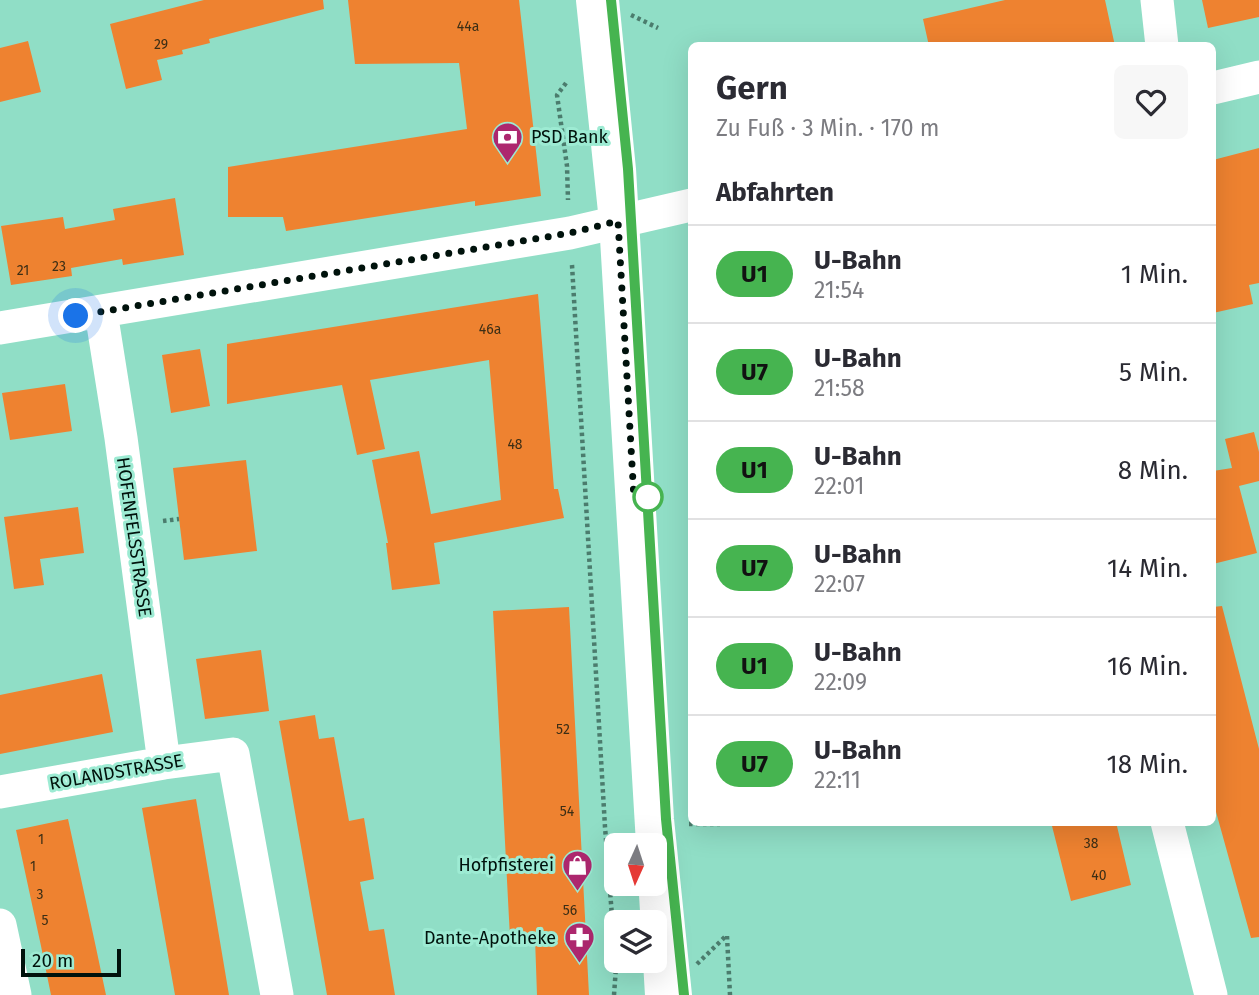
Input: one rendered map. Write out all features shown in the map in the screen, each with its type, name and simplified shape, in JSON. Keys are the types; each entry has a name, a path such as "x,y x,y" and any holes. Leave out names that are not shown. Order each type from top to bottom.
{"street":[{"path":"595,0 618,221 664,995"},
{"path":"1157,0 1162,42"},
{"path":"1216,87 1259,77"},
{"path":"0,328 570,233 688,206"},
{"name":"HOFENFELSSTRASSE","path":"101,312 121,438 164,763"},
{"name":"ROLANDSTRASSE","path":"0,792 164,763 233,754 277,995"},
{"path":"1168,826 1211,995"},
{"path":"0,925 15,995"}],"path":[{"path":"557,95 567,166 605,827 616,967 614,995"},
{"path":"727,935 730,995"}],"building":[{"path":"204,0 323,0 324,9 209,39 210,43 182,50 183,54 157,60 162,80 126,89 110,24"},
{"path":"348,0 519,0 541,196 475,206 475,201 286,231 283,217 228,217 228,167 467,129 459,63 355,64"},
{"path":"1005,0 1105,0 1114,42 928,42 923,19"},
{"path":"1202,0 1259,0 1259,17 1208,28"},
{"path":"28,41 41,92 0,102 0,48"},
{"path":"1259,148 1259,283 1249,285 1253,304 1216,312 1216,159"},
{"path":"175,198 184,255 123,265 122,259 71,268 72,276 11,285 1,226 63,217 65,229 115,220 113,209"},
{"path":"538,294 554,489 558,489 564,518 434,543 440,584 392,590 388,543 372,460 419,451 431,514 501,500 489,360 370,380 385,449 357,455 342,385 227,404 227,344"},
{"path":"200,349 210,406 171,413 162,355"},
{"path":"65,384 72,431 10,440 2,393"},
{"path":"1254,432 1259,452 1259,481 1239,486 1257,553 1216,563 1216,471 1232,468 1225,439"},
{"path":"246,460 257,551 184,560 173,468"},
{"path":"78,507 84,553 40,559 44,585 14,589 4,517"},
{"path":"1222,606 1259,749 1259,937 1251,938 1216,812 1216,607"},
{"path":"569,607 589,995 537,995 535,938 510,938 493,611"},
{"path":"261,650 269,711 205,719 196,659"},
{"path":"102,674 113,732 0,754 0,695"},
{"path":"315,715 319,739 334,737 349,821 364,818 374,879 360,882 369,931 384,929 395,995 327,995 279,721"},
{"path":"196,799 229,995 175,995 142,808"},
{"path":"68,819 106,995 51,995 16,830"},
{"path":"1052,826 1117,826 1131,885 1071,901"}],"metro line":[{"name":"U1","path":"611,0 628,169 666,819 684,995"}],"place":[{"name":"PSD Bank","path":"508,164"},
{"name":"Hofpfisterei","path":"577,892"},
{"name":"Dante-Apotheke","path":"579,965"}],"route":[{"path":"76,316 570,233 618,221 634,499 648,497"}]}
